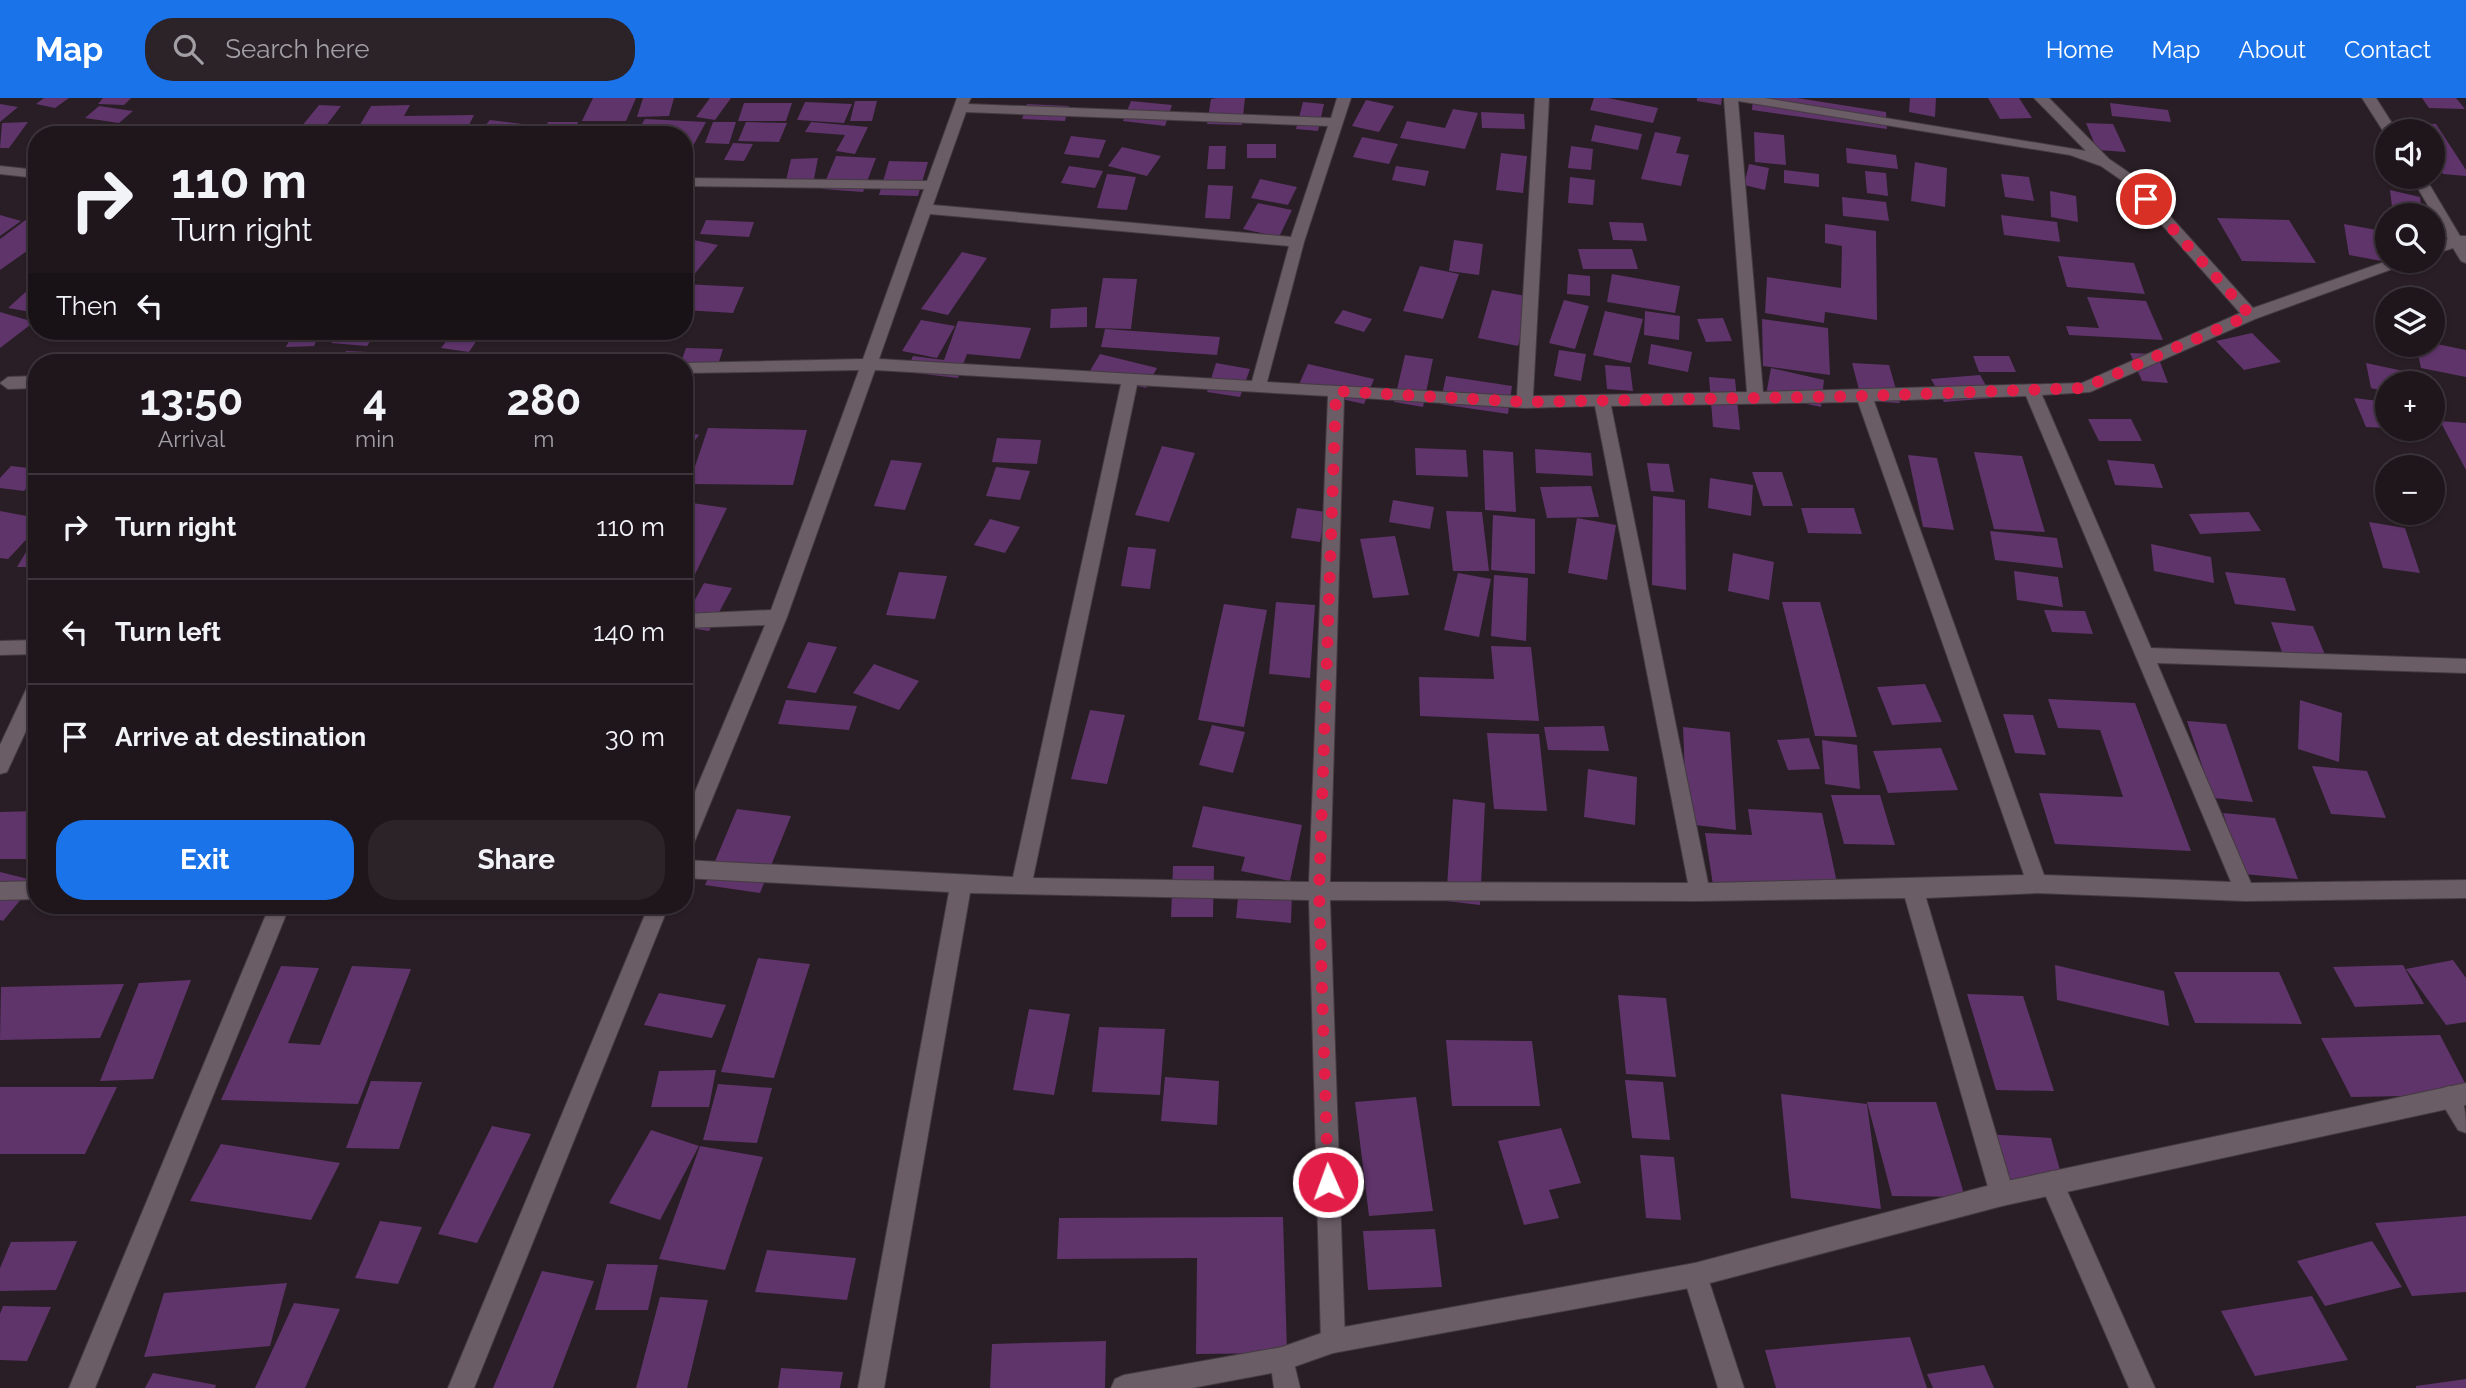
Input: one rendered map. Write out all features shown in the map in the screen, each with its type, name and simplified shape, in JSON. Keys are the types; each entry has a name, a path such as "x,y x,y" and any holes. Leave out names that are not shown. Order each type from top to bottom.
{"street":[{"path":"1258,386 1297,242 1344,98"},
{"path":"1525,402 1542,98"},
{"path":"1731,98 1755,398"},
{"path":"1740,98 2073,151 2106,163"},
{"path":"2041,98 2106,163 2129,180 2250,315"},
{"path":"2369,98 2382,119"},
{"path":"693,821 778,617 962,103 1337,122"},
{"path":"0,170 28,173"},
{"path":"693,182 933,185"},
{"path":"2426,189 2462,241 2466,258"},
{"path":"925,209 1297,242"},
{"path":"2445,246 2462,241"},
{"path":"693,368 869,364 1525,402 1864,396 2084,388 2250,315 2375,271"},
{"path":"1021,887 1130,379"},
{"path":"8,383 28,383"},
{"path":"2032,390 2245,892"},
{"path":"1333,1341 1319,891 1336,391"},
{"path":"1864,396 2036,884"},
{"path":"1602,399 1700,892"},
{"path":"693,621 778,617"},
{"path":"0,648 28,647"},
{"path":"2144,655 2466,666"},
{"path":"0,766 28,705"},
{"path":"693,869 1021,887 1319,891 1913,890 2036,884 2245,892 2466,889"},
{"path":"871,1388 961,884"},
{"path":"0,891 28,890"},
{"path":"1913,890 2002,1194"},
{"path":"82,1388 276,914"},
{"path":"461,1388 655,914"},
{"path":"1124,1388 1282,1359 1333,1341 1695,1275 2002,1194 2458,1095 2466,1122"},
{"path":"2052,1183 2142,1388"},
{"path":"1695,1275 1731,1388"},
{"path":"1282,1359 1287,1388"}],"building":[{"path":"44,98 69,98 55,108 36,104"},
{"path":"103,98 131,98 124,105 98,104"},
{"path":"593,98 636,98 626,121 582,121"},
{"path":"643,98 674,98 669,116 637,117"},
{"path":"710,98 731,98 715,120 696,117"},
{"path":"1245,98 1242,125 1207,124 1211,99"},
{"path":"1594,98 1608,98 1658,108 1653,123 1590,110"},
{"path":"1697,98 1722,98 1721,105 1697,101"},
{"path":"1753,98 1797,98 1886,112 1887,129 1752,110"},
{"path":"1910,98 1936,98 1935,117 1909,112"},
{"path":"1988,98 2019,98 2032,118 2000,119"},
{"path":"2422,98 2456,98 2465,109 2429,108"},
{"path":"1366,100 1394,106 1379,132 1352,126"},
{"path":"855,101 877,101 872,121 850,121"},
{"path":"1131,101 1172,105 1165,126 1123,121"},
{"path":"805,102 852,104 844,123 797,120"},
{"path":"1303,102 1324,104 1318,131 1296,129"},
{"path":"744,103 792,103 786,121 738,121"},
{"path":"2110,103 2168,110 2171,122 2112,116"},
{"path":"0,104 18,107 0,122"},
{"path":"1027,104 1069,106 1065,121 1022,119"},
{"path":"319,105 341,106 326,126 302,126"},
{"path":"410,105 404,116 474,115 468,126 359,126 371,106"},
{"path":"99,106 133,111 119,123 85,118"},
{"path":"1453,109 1478,113 1465,149 1400,138 1407,121 1445,128"},
{"path":"1481,112 1524,114 1525,129 1482,128"},
{"path":"645,119 706,122 693,146 693,126 641,126"},
{"path":"490,120 539,126 485,126"},
{"path":"28,122 9,148 0,148 2,123"},
{"path":"548,122 578,122 576,126 546,126"},
{"path":"713,122 736,122 729,144 705,143"},
{"path":"746,122 787,123 779,142 738,141"},
{"path":"811,122 868,127 855,154 836,151 845,135 805,132"},
{"path":"2086,123 2113,124 2126,152 2097,150"},
{"path":"1595,125 1642,134 1638,150 1591,141"},
{"path":"1655,132 1681,137 1676,153 1689,155 1681,186 1641,179"},
{"path":"1754,132 1784,135 1786,165 1755,162"},
{"path":"1071,136 1106,140 1099,158 1064,154"},
{"path":"1362,137 1398,144 1389,164 1353,157"},
{"path":"2445,138 2466,170 2466,176 2445,174"},
{"path":"733,143 753,144 744,161 724,160"},
{"path":"1247,144 1276,144 1276,158 1247,158"},
{"path":"1209,146 1226,146 1225,169 1207,169"},
{"path":"1571,146 1593,149 1591,170 1568,168"},
{"path":"1122,147 1161,156 1147,176 1108,166"},
{"path":"1846,148 1896,155 1898,169 1847,163"},
{"path":"1501,153 1527,156 1523,193 1496,190"},
{"path":"836,156 876,158 863,192 822,189"},
{"path":"818,158 813,184 785,185 791,159"},
{"path":"889,161 928,162 918,196 879,195"},
{"path":"1915,162 1947,168 1945,207 1911,201"},
{"path":"1749,164 1769,168 1765,190 1744,185"},
{"path":"1069,166 1103,171 1095,188 1061,183"},
{"path":"1396,166 1429,171 1425,186 1392,180"},
{"path":"1784,170 1819,174 1819,187 1784,183"},
{"path":"1865,171 1886,173 1888,196 1867,193"},
{"path":"1107,174 1136,177 1127,210 1097,208"},
{"path":"2001,174 2029,177 2034,201 2005,197"},
{"path":"1570,177 1595,180 1593,205 1568,203"},
{"path":"1260,179 1297,187 1288,205 1251,198"},
{"path":"1208,185 1233,186 1230,219 1205,218"},
{"path":"2390,190 2420,197 2421,203 2392,203"},
{"path":"2050,191 2076,196 2078,222 2051,217"},
{"path":"1842,197 1886,202 1889,221 1843,216"},
{"path":"1258,203 1292,210 1279,237 1243,229"},
{"path":"0,215 21,221 0,236"},
{"path":"2001,215 2057,222 2060,242 2004,235"},
{"path":"2217,218 2289,220 2316,263 2242,261"},
{"path":"28,219 28,250 0,270 0,239"},
{"path":"706,220 754,222 749,237 700,234"},
{"path":"1609,222 1643,223 1647,241 1613,240"},
{"path":"1825,224 1876,231 1877,320 1825,312 1824,323 1765,313 1767,277 1841,288 1842,246 1825,243"},
{"path":"2344,224 2375,230 2375,260 2349,255"},
{"path":"693,240 718,245 693,276"},
{"path":"1454,240 1483,244 1479,275 1449,271"},
{"path":"1578,249 1632,249 1638,269 1583,269"},
{"path":"962,252 987,258 948,315 921,309"},
{"path":"2058,256 2134,263 2145,294 2067,287"},
{"path":"1420,266 1459,274 1443,319 1403,311"},
{"path":"1568,274 1590,276 1590,296 1567,294"},
{"path":"1612,274 1680,286 1675,313 1607,302"},
{"path":"1103,278 1137,279 1131,329 1095,328"},
{"path":"693,284 744,287 733,313 693,311"},
{"path":"28,290 28,311 8,308"},
{"path":"1492,290 1532,297 1518,346 1478,338"},
{"path":"2087,297 2146,301 2163,340 2069,335 2066,326 2099,328"},
{"path":"1564,300 1589,306 1575,349 1549,343"},
{"path":"1087,307 1087,327 1050,328 1051,309"},
{"path":"1343,310 1372,319 1364,332 1334,323"},
{"path":"1605,311 1643,319 1631,363 1593,355"},
{"path":"1645,311 1680,316 1679,340 1644,335"},
{"path":"0,312 28,320 28,327 0,348"},
{"path":"1723,318 1732,341 1706,342 1697,319"},
{"path":"1762,319 1828,328 1830,375 1763,366"},
{"path":"921,320 955,326 937,358 902,351"},
{"path":"958,321 1031,328 1020,359 967,354 958,378 906,372 913,356 944,360"},
{"path":"1105,329 1220,337 1217,355 1101,347"},
{"path":"2252,333 2281,362 2244,370 2216,341"},
{"path":"290,340 317,340 314,346 286,347"},
{"path":"333,340 371,340 367,346 331,343"},
{"path":"447,340 477,340 469,352 441,348"},
{"path":"1651,344 1692,352 1688,372 1648,364"},
{"path":"2445,346 2466,350 2466,377 2421,368 2419,357 2445,357"},
{"path":"686,348 723,349 717,368 693,368 693,354 684,354"},
{"path":"1559,350 1586,354 1581,381 1554,376"},
{"path":"346,351 393,353 392,354 344,354"},
{"path":"2130,353 2157,354 2168,383 2142,381"},
{"path":"1100,354 1157,368 1146,388 1088,374"},
{"path":"1405,355 1433,359 1423,407 1394,402"},
{"path":"1973,356 2009,356 2016,372 1979,372"},
{"path":"1216,363 1250,369 1240,397 1207,392"},
{"path":"1852,363 1889,365 1900,403 1862,401"},
{"path":"2366,363 2403,371 2375,371 2375,389 2371,388"},
{"path":"1308,364 1374,379 1364,404 1297,389"},
{"path":"1605,365 1630,367 1633,391 1607,389"},
{"path":"1771,368 1824,380 1821,407 1766,395"},
{"path":"1980,375 1993,398 1944,402 1931,379"},
{"path":"1446,376 1512,386 1508,414 1440,404"},
{"path":"1709,377 1735,379 1740,430 1713,427"},
{"path":"2354,398 2375,401 2375,427 2366,427"},
{"path":"2088,419 2131,419 2142,441 2099,441"},
{"path":"2445,421 2466,423 2466,470 2445,430"},
{"path":"708,428 807,430 793,485 693,484 693,472"},
{"path":"997,438 1041,440 1037,464 992,462"},
{"path":"1162,446 1195,453 1169,522 1135,515"},
{"path":"1415,448 1466,450 1468,477 1416,475"},
{"path":"1535,449 1591,453 1593,476 1536,473"},
{"path":"1483,450 1513,452 1516,512 1485,510"},
{"path":"1974,452 2022,456 2045,532 1994,529"},
{"path":"1908,455 1937,458 1954,530 1923,527"},
{"path":"891,460 922,463 905,510 874,506"},
{"path":"2107,460 2154,464 2163,488 2115,485"},
{"path":"1647,463 1669,464 1674,492 1651,491"},
{"path":"11,466 28,468 28,487 24,491 0,488 0,478"},
{"path":"996,467 1030,471 1020,500 986,496"},
{"path":"1752,472 1782,472 1793,506 1763,506"},
{"path":"1710,478 1753,485 1751,516 1708,508"},
{"path":"1591,486 1599,517 1547,518 1540,487"},
{"path":"1653,496 1685,500 1686,590 1652,585"},
{"path":"1393,500 1434,507 1430,529 1389,522"},
{"path":"693,503 727,508 693,578"},
{"path":"1297,508 1326,512 1320,542 1291,538"},
{"path":"1801,508 1854,508 1862,534 1808,533"},
{"path":"0,511 28,516 28,538 8,559 0,558"},
{"path":"1446,511 1482,512 1489,571 1453,571"},
{"path":"2249,512 2261,531 2200,534 2189,514"},
{"path":"1493,515 1535,519 1535,574 1491,570"},
{"path":"1577,518 1616,525 1607,580 1568,573"},
{"path":"990,519 1020,527 1005,553 974,545"},
{"path":"2369,522 2405,528 2420,573 2383,568"},
{"path":"1990,531 2057,538 2063,568 1995,560"},
{"path":"1395,536 1409,595 1373,598 1360,539"},
{"path":"2151,544 2211,557 2214,583 2154,571"},
{"path":"1128,547 1156,549 1150,589 1121,586"},
{"path":"28,549 28,567 17,567"},
{"path":"1733,553 1774,562 1769,600 1728,591"},
{"path":"2014,571 2058,577 2063,607 2017,600"},
{"path":"899,572 947,576 935,619 886,615"},
{"path":"2225,572 2285,578 2296,611 2235,604"},
{"path":"1458,573 1491,579 1479,637 1444,630"},
{"path":"1494,575 1528,578 1526,641 1491,636"},
{"path":"704,583 732,588 709,631 693,628 693,603"},
{"path":"1276,602 1315,605 1310,678 1269,674"},
{"path":"1782,602 1820,602 1857,737 1815,736"},
{"path":"1224,604 1267,610 1244,727 1198,720"},
{"path":"2044,610 2085,611 2093,634 2052,632"},
{"path":"2271,622 2313,626 2329,664 2285,660"},
{"path":"808,642 837,647 816,693 787,688"},
{"path":"1491,646 1531,647 1539,721 1420,716 1419,677 1494,679"},
{"path":"874,664 919,681 899,710 853,693"},
{"path":"1925,684 1942,722 1892,725 1877,687"},
{"path":"2048,699 2135,703 2191,851 2055,844 2039,793 2123,797 2100,730 2058,728"},
{"path":"786,700 857,706 849,730 778,724"},
{"path":"2300,700 2342,713 2339,762 2298,749"},
{"path":"1090,710 1125,715 1107,784 1071,779"},
{"path":"2003,714 2033,715 2046,755 2015,753"},
{"path":"2187,721 2226,724 2253,802 2213,798"},
{"path":"1212,725 1245,732 1233,773 1199,765"},
{"path":"1604,726 1609,751 1548,750 1544,727"},
{"path":"1683,727 1730,732 1736,830 1687,824"},
{"path":"1487,733 1539,734 1547,811 1494,809"},
{"path":"1809,738 1820,769 1788,770 1777,740"},
{"path":"1822,740 1857,745 1860,789 1825,784"},
{"path":"1941,748 1958,790 1888,793 1873,751"},
{"path":"2312,766 2367,771 2386,818 2331,814"},
{"path":"1588,769 1637,777 1635,825 1584,817"},
{"path":"1831,795 1880,795 1895,845 1844,844"},
{"path":"1453,799 1485,803 1480,905 1446,901"},
{"path":"1203,806 1302,825 1290,881 1241,871 1245,857 1192,847"},
{"path":"737,809 791,816 760,893 705,885"},
{"path":"1748,809 1822,813 1839,892 1713,885 1705,833 1752,835"},
{"path":"28,811 28,859 0,859 0,812"},
{"path":"2223,813 2275,818 2298,879 2243,874"},
{"path":"1173,866 1214,866 1213,917 1171,917"},
{"path":"0,872 28,879 28,891 3,921 0,920"},
{"path":"1239,888 1292,892 1291,923 1236,918"},
{"path":"758,958 810,964 774,1078 721,1072"},
{"path":"2453,960 2466,978 2466,1022 2446,1025 2406,969"},
{"path":"2055,965 2164,991 2169,1026 2057,1000"},
{"path":"2403,965 2424,1004 2355,1007 2333,967"},
{"path":"281,966 319,968 288,1043 320,1045 352,966 411,969 358,1104 221,1100"},
{"path":"2174,972 2279,972 2302,1024 2195,1023"},
{"path":"191,980 153,1079 100,1081 139,983"},
{"path":"124,984 100,1038 0,1040 1,987"},
{"path":"659,993 726,1005 712,1038 644,1025"},
{"path":"1967,994 2023,996 2054,1091 1996,1090"},
{"path":"1618,995 1666,998 1676,1077 1626,1074"},
{"path":"1029,1009 1070,1014 1054,1095 1013,1090"},
{"path":"1099,1027 1165,1029 1160,1095 1092,1092"},
{"path":"2440,1035 2466,1085 2466,1095 2351,1097 2321,1038"},
{"path":"1446,1040 1532,1041 1540,1106 1452,1106"},
{"path":"716,1070 709,1107 651,1107 659,1071"},
{"path":"1165,1077 1219,1081 1217,1125 1161,1121"},
{"path":"1625,1080 1663,1082 1670,1140 1632,1138"},
{"path":"371,1081 422,1082 399,1149 346,1148"},
{"path":"718,1084 772,1088 757,1143 703,1140"},
{"path":"0,1087 117,1087 85,1154 0,1154"},
{"path":"1781,1094 1867,1104 1881,1209 1791,1198"},
{"path":"1416,1097 1433,1211 1369,1216 1355,1102"},
{"path":"1867,1102 1936,1102 1965,1197 1892,1196"},
{"path":"492,1126 531,1134 477,1243 438,1234"},
{"path":"1561,1128 1581,1183 1549,1190 1559,1218 1524,1225 1498,1141"},
{"path":"651,1130 699,1146 660,1220 609,1203"},
{"path":"1984,1134 2051,1138 2065,1188 1998,1185"},
{"path":"221,1144 340,1163 311,1220 190,1201"},
{"path":"700,1146 763,1157 725,1270 659,1259"},
{"path":"1640,1155 1674,1157 1681,1220 1646,1218"},
{"path":"2466,1216 2466,1292 2412,1296 2375,1223"},
{"path":"1283,1217 1287,1353 1196,1354 1197,1258 1057,1259 1059,1218"},
{"path":"380,1221 422,1227 398,1284 355,1278"},
{"path":"1435,1229 1442,1287 1368,1290 1363,1231"},
{"path":"77,1241 56,1290 0,1291 0,1268 11,1242"},
{"path":"2372,1241 2402,1287 2325,1306 2297,1261"},
{"path":"767,1250 856,1258 847,1300 755,1292"},
{"path":"607,1264 658,1265 648,1310 595,1310"},
{"path":"542,1271 594,1281 553,1388 493,1388"},
{"path":"287,1283 270,1346 144,1357 164,1293"},
{"path":"2312,1296 2348,1360 2255,1376 2221,1311"},
{"path":"660,1297 708,1300 687,1388 636,1388"},
{"path":"294,1303 340,1309 305,1388 255,1388"},
{"path":"3,1306 51,1307 27,1361 0,1360 0,1314"},
{"path":"1910,1337 1927,1388 1776,1388 1765,1350"},
{"path":"1106,1341 1105,1388 990,1388 992,1344"},
{"path":"1984,1365 1994,1388 1933,1388 1927,1374"},
{"path":"781,1368 843,1372 840,1388 778,1388"},
{"path":"153,1373 216,1385 215,1388 145,1388"},
{"path":"2466,1379 2466,1388 2416,1388 2416,1386"}],"route":[{"path":"1328,1182 1319,891 1336,391 1525,402 1864,396 2084,388 2250,315 2146,199"}]}
